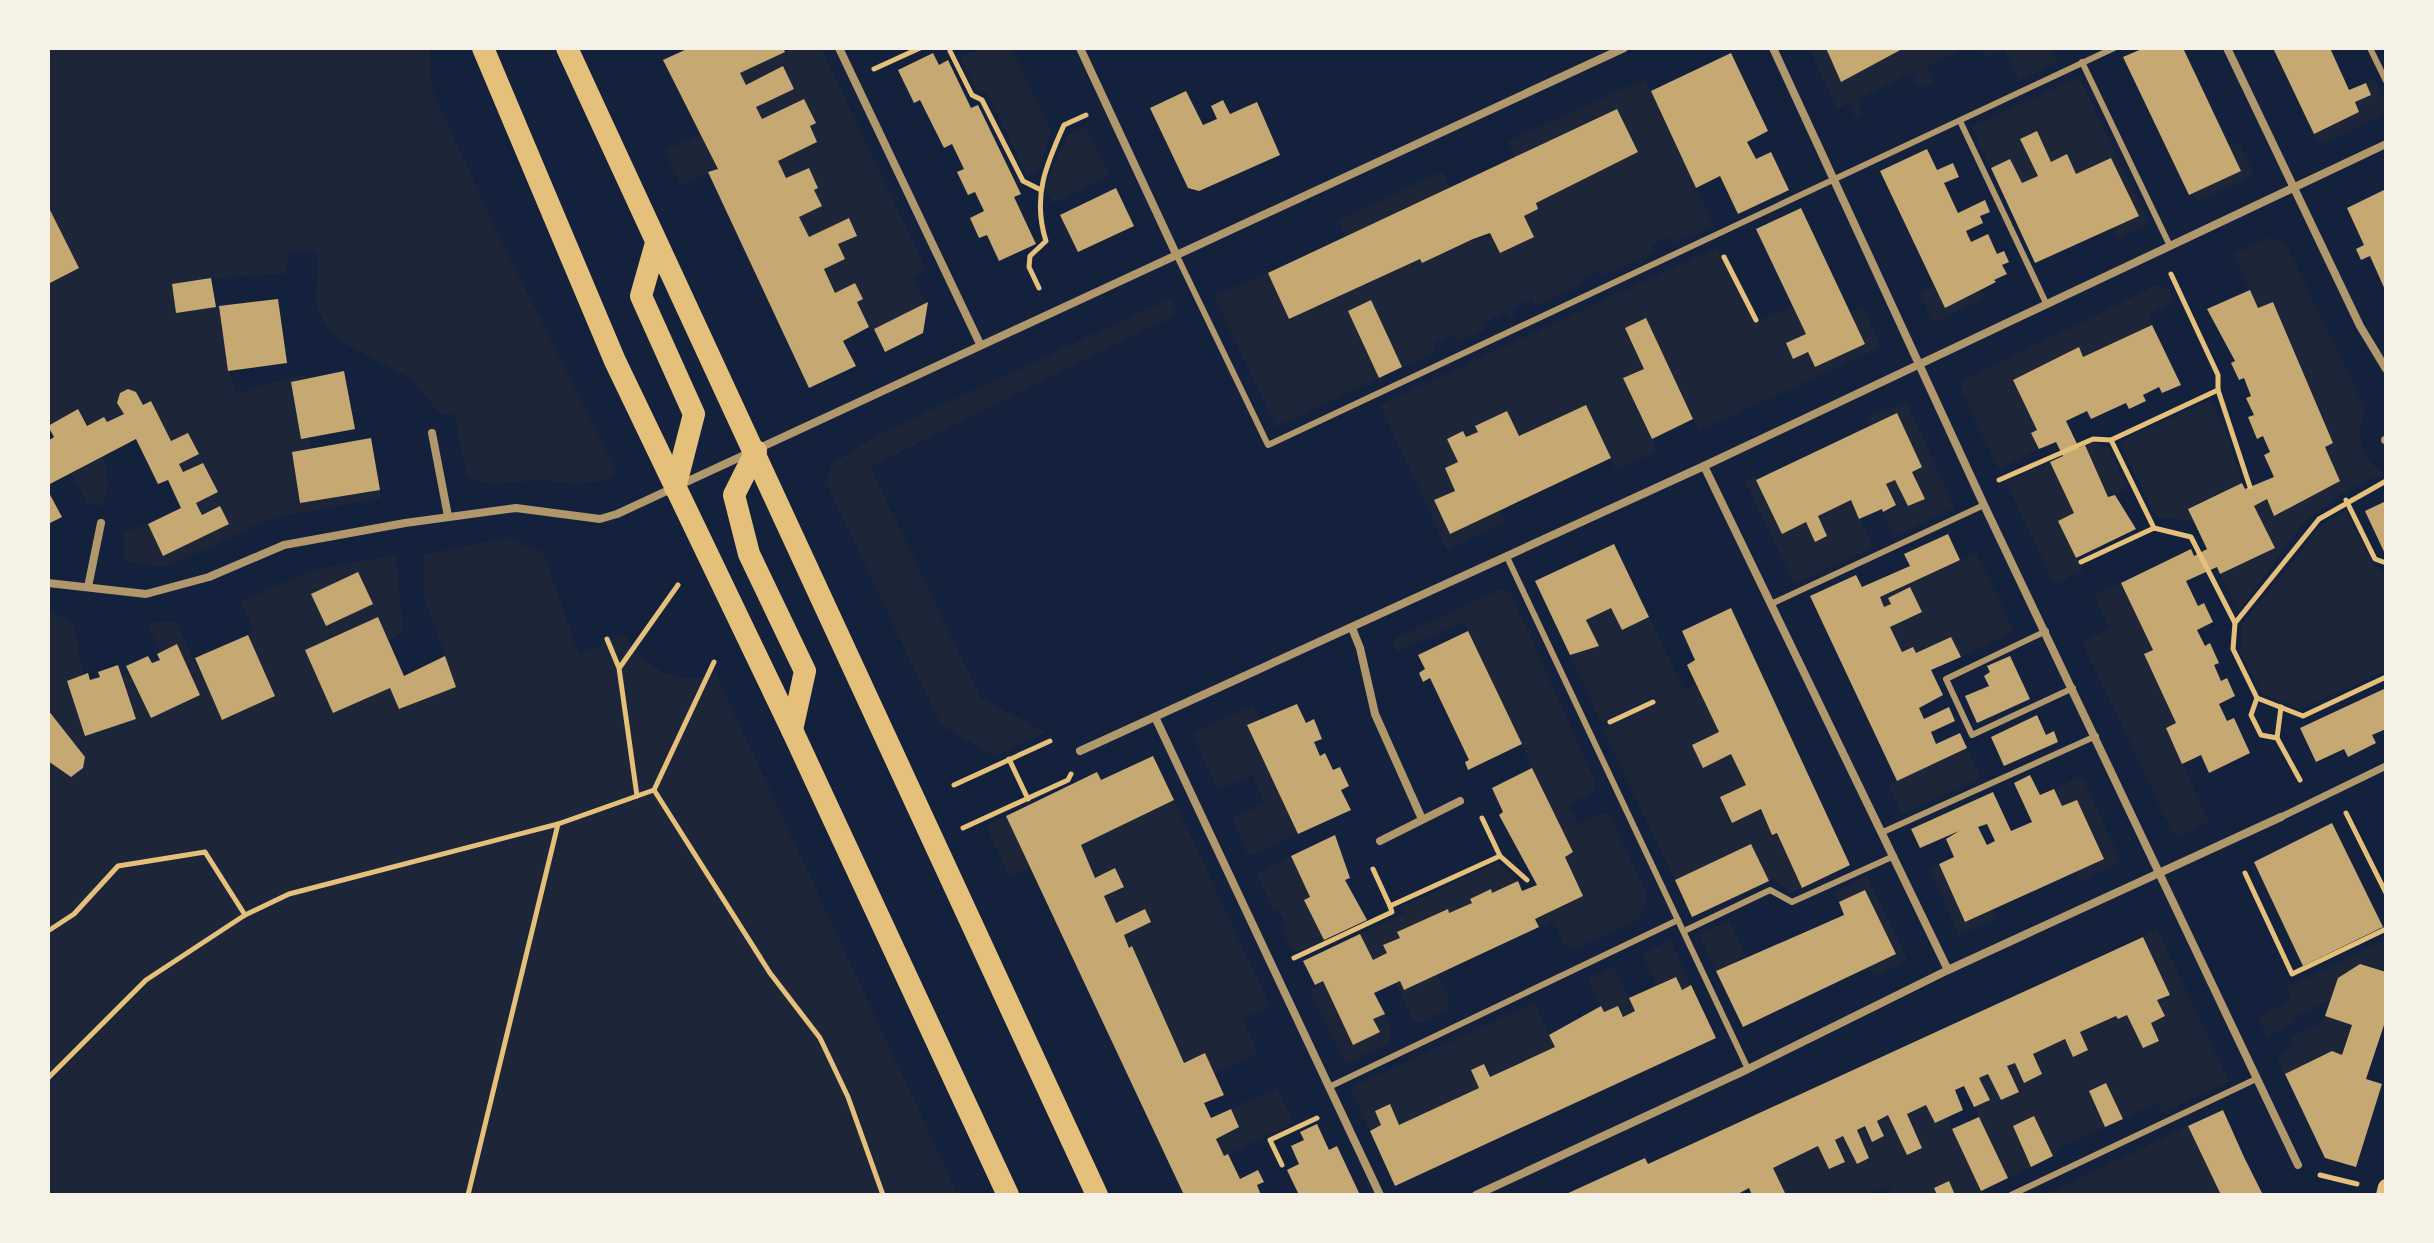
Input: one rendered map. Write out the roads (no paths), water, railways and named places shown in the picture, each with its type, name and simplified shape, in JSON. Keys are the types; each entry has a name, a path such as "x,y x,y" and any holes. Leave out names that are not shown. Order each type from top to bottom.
{"highway":[{"path":"483,48 615,361 792,730 1008,1195"},
{"path":"567,48 756,451 1097,1195"},
{"path":"656,243 641,296 694,414 675,488"},
{"path":"756,451 734,495 749,554 805,671 792,730"}],"street":[{"path":"839,48 980,344"},
{"path":"1080,48 1176,254"},
{"path":"48,583 146,594 209,577 284,545 448,516 516,508 600,519 756,451 980,344 1624,48"},
{"path":"1773,48 1984,505 2298,1165"},
{"path":"2227,48 2360,326 2382,352 2386,369"},
{"path":"1080,751 1704,466 2386,144"},
{"path":"432,433 448,516"},
{"path":"1704,466 1948,970"},
{"path":"88,587 101,523"},
{"path":"1352,628 1360,648 1375,714 1422,819"},
{"path":"1155,717 1380,1195"},
{"path":"1476,1195 1748,1069 1948,970 2162,875 2386,766"},
{"path":"1380,841 1460,801"}],"lane":[{"path":"1176,254 1268,445 2114,48"},
{"path":"2370,48 2386,81"},
{"path":"2082,62 2170,246"},
{"path":"1960,121 2046,303"},
{"path":"1771,604 1984,505"},
{"path":"1507,557 1748,1069"},
{"path":"2046,631 1946,679 1972,735 2073,688"},
{"path":"1883,832 2096,736"},
{"path":"1684,931 1770,890 1792,902 1894,855"},
{"path":"1329,1087 1678,920"},
{"path":"2011,1195 2256,1079"}]}
